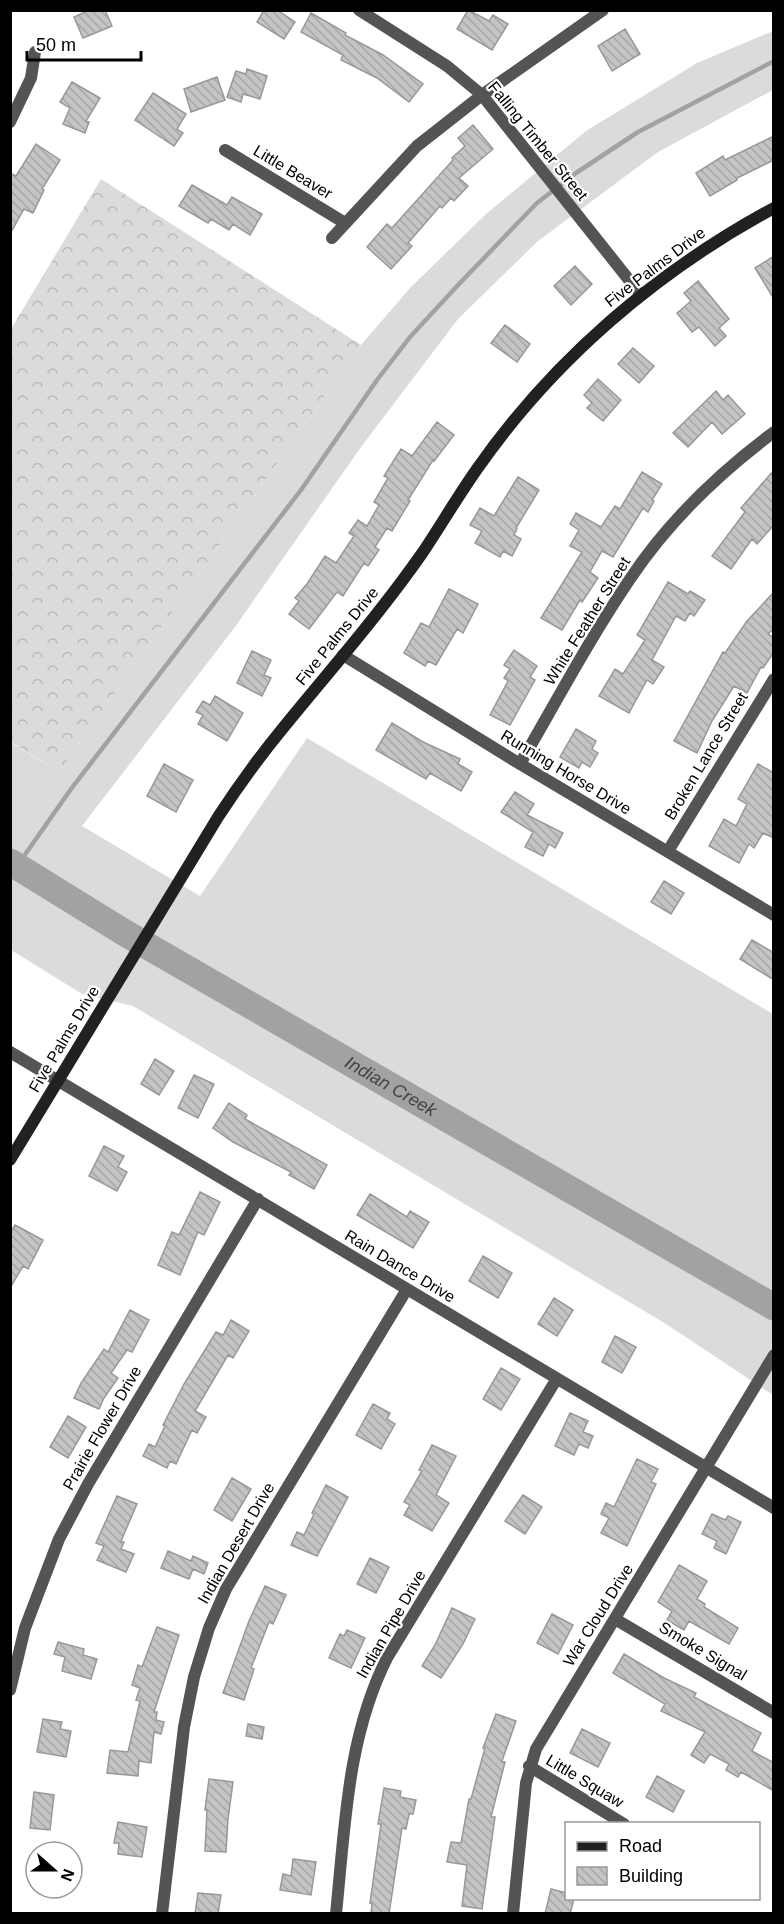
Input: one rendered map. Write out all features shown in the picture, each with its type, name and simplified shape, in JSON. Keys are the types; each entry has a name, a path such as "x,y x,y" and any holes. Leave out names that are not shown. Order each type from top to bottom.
{"street":[{"name":"Falling Timber Street","path":"359,10 447,66 482,95 641,295"},
{"path":"332,238 417,146 482,95 603,10"},
{"path":"10,122 31,78 35,52"},
{"name":"Little Beaver","path":"225,150 345,223"},
{"name":"Five Palms Drive","path":"10,1160 171,893 248,773 421,555 477,469 531,399 571,357 641,295 715,242 774,208"},
{"name":"White Feather Street","path":"520,764 631,577 685,510 774,432"},
{"name":"Running Horse Drive","path":"343,655 520,764 774,915"},
{"name":"Broken Lance Street","path":"668,851 774,679"},
{"name":"Rain Dance Drive","path":"10,1052 556,1380 774,1508"},
{"name":"Prairie Flower Drive","path":"10,1690 25,1628 58,1539 88,1484 258,1199"},
{"name":"Indian Desert Drive","path":"162,1914 184,1728 194,1677 208,1628 226,1589 407,1289"},
{"name":"War Cloud Drive","path":"513,1914 525,1783 529,1766 546,1731 774,1355"},
{"name":"Indian Pipe Drive","path":"336,1914 351,1774 364,1713 375,1682 387,1658 556,1380"},
{"name":"Smoke Signal","path":"615,1619 774,1713"},
{"name":"Little Squaw","path":"529,1766 621,1822"}],"green space":[{"path":"773,31 773,90 658,152 538,241 458,319 361,447 235,627 82,826 200,896 307,738 773,1014 773,1395 666,1324 133,1006 82,994 11,950 10,742 59,772 361,345 410,288 486,214 586,131 697,63"},
{"path":"101,179 361,345 59,772 11,742 11,329"}],"building":[{"path":"89,10 105,10 112,26 83,38 74,17"},
{"path":"264,10 277,10 295,22 284,39 257,22"},
{"path":"468,10 489,21 493,15 508,24 492,50 457,29"},
{"path":"311,13 346,33 345,35 383,55 423,84 409,102 377,78 341,60 343,55 301,32"},
{"path":"625,29 640,54 612,71 598,46"},
{"path":"247,69 267,76 260,99 243,94 241,102 227,97 236,71 246,74"},
{"path":"217,77 225,100 191,112 184,89"},
{"path":"72,82 100,98 86,121 89,122 85,133 63,124 70,108 60,102"},
{"path":"153,93 186,114 177,129 183,133 174,146 135,120"},
{"path":"473,125 493,149 459,178 468,186 454,201 451,198 442,208 440,206 408,243 412,246 391,269 367,247 387,224 392,228 453,160 452,158 465,146 458,138"},
{"path":"774,136 774,160 737,178 710,196 696,173 723,156 725,160"},
{"path":"36,144 60,160 42,189 44,190 33,213 24,209 10,234 10,173 16,176"},
{"path":"192,185 227,205 232,197 262,214 250,235 233,224 229,230 211,219 208,223 179,206"},
{"path":"774,256 774,299 755,268"},
{"path":"575,266 592,284 571,305 554,286"},
{"path":"698,281 729,319 719,328 726,336 715,346 699,327 692,332 677,313 691,301 684,293"},
{"path":"505,325 530,344 517,362 491,343"},
{"path":"633,348 654,366 639,383 618,364"},
{"path":"598,379 621,400 603,421 587,408 592,403 584,395"},
{"path":"716,391 723,400 728,395 745,414 722,434 712,422 688,447 673,433"},
{"path":"437,422 454,435 433,460 392,531 387,528 375,547 379,550 368,566 364,563 343,596 337,592 309,629 289,614 299,601 295,598 325,556 336,563 354,536 349,533 358,520 367,526 379,505 374,502 388,478 384,476 401,449 412,456"},
{"path":"774,470 774,525 757,544 752,539 731,569 712,556 745,512 741,508"},
{"path":"642,472 662,484 648,512 643,508 613,557 602,551 590,572 598,578 582,602 580,600 562,630 541,618 582,552 570,546 579,530 570,524 576,513 601,527 615,506 620,509"},
{"path":"518,477 539,490 516,528 514,535 521,539 512,556 503,551 500,557 475,543 482,531 470,525 480,508 494,516"},
{"path":"668,582 688,594 690,591 705,600 694,616 690,613 685,621 676,616 652,660 664,667 653,684 647,680 629,713 599,696 615,669 623,674 645,640 637,635"},
{"path":"449,589 478,604 463,633 457,629 436,665 428,661 425,666 404,653 421,623 429,627"},
{"path":"774,592 774,628 768,634 774,638 774,652 763,668 761,667 747,693 734,686 712,721 697,753 674,741 723,652 725,653 747,621"},
{"path":"514,650 537,666 530,677 535,680 510,725 490,715 508,681 504,678 510,669 504,665"},
{"path":"252,651 271,660 264,675 271,678 262,696 237,683"},
{"path":"215,696 243,713 227,741 198,724 203,715 196,712 203,701 210,705"},
{"path":"392,723 423,742 460,759 458,764 472,772 461,791 430,773 426,779 376,750"},
{"path":"576,729 596,741 592,749 598,753 590,767 582,762 579,768 560,757"},
{"path":"164,764 193,780 176,812 147,796"},
{"path":"758,764 774,773 774,838 763,833 754,848 749,844 739,863 709,846 724,819 736,826 747,804 738,799"},
{"path":"515,792 534,804 527,815 563,833 555,848 549,844 543,856 525,847 533,832 501,812"},
{"path":"664,881 684,893 671,914 651,902"},
{"path":"752,940 774,953 774,980 740,959"},
{"path":"155,1059 174,1071 159,1095 141,1084"},
{"path":"194,1075 214,1084 198,1118 178,1108"},
{"path":"229,1103 247,1115 245,1119 327,1165 314,1189 289,1175 291,1172 233,1142 213,1128"},
{"path":"104,1146 124,1156 118,1167 127,1172 117,1191 89,1176"},
{"path":"200,1192 220,1202 204,1235 198,1232 180,1275 158,1265 172,1232 179,1235"},
{"path":"370,1194 407,1217 410,1211 429,1222 413,1248 357,1215"},
{"path":"15,1225 43,1240 28,1269 23,1266 10,1288 10,1234"},
{"path":"483,1256 512,1273 498,1298 469,1281"},
{"path":"554,1298 573,1310 557,1336 538,1324"},
{"path":"130,1310 149,1320 132,1352 127,1350 111,1373 118,1378 99,1409 74,1398 81,1383 104,1349 108,1352"},
{"path":"231,1320 249,1331 233,1358 228,1355 195,1411 206,1417 197,1433 192,1430 176,1464 170,1461 167,1468 143,1456 149,1444 155,1447 165,1426 163,1425 184,1384 216,1332 223,1335"},
{"path":"615,1336 636,1347 622,1373 602,1362"},
{"path":"501,1368 520,1379 501,1410 483,1399"},
{"path":"373,1404 390,1413 387,1419 395,1424 381,1449 356,1435"},
{"path":"570,1413 588,1421 583,1432 593,1436 588,1448 579,1444 574,1455 555,1446"},
{"path":"68,1416 86,1427 68,1458 50,1447"},
{"path":"432,1445 456,1456 436,1495 449,1503 432,1531 404,1515 410,1505 404,1502 422,1471 419,1470"},
{"path":"637,1459 658,1469 651,1482 656,1484 627,1546 601,1533 609,1518 601,1514 606,1503 614,1507"},
{"path":"232,1478 251,1489 232,1521 214,1510"},
{"path":"326,1485 348,1497 317,1556 291,1545 297,1532 304,1535"},
{"path":"523,1495 542,1507 525,1534 505,1521"},
{"path":"117,1496 137,1504 121,1541 124,1542 121,1549 134,1554 126,1572 97,1560 104,1546 96,1543"},
{"path":"712,1514 725,1520 728,1516 741,1522 726,1554 714,1548 717,1541 702,1534"},
{"path":"168,1551 191,1561 193,1556 208,1563 204,1574 193,1569 189,1579 161,1568"},
{"path":"370,1558 389,1567 376,1593 357,1584"},
{"path":"679,1565 707,1581 697,1599 705,1604 704,1607 738,1628 729,1644 689,1621 684,1630 667,1620 672,1611 658,1602"},
{"path":"265,1586 286,1595 273,1624 269,1622 251,1668 254,1669 244,1700 223,1693 249,1621"},
{"path":"452,1608 475,1619 463,1644 441,1678 422,1666 435,1645"},
{"path":"552,1614 573,1625 558,1654 537,1643"},
{"path":"157,1627 179,1635 154,1712 157,1712 156,1720 164,1722 161,1734 154,1732 151,1763 139,1761 138,1776 107,1773 110,1750 128,1752 140,1701 136,1700 140,1688 132,1685 138,1665 142,1667"},
{"path":"347,1630 365,1638 351,1668 329,1658 340,1634 344,1636"},
{"path":"58,1642 84,1649 83,1655 97,1659 91,1679 62,1671 65,1657 54,1654"},
{"path":"624,1654 664,1678 696,1693 694,1697 761,1733 752,1751 774,1763 774,1791 741,1772 738,1777 726,1770 729,1764 710,1754 704,1763 691,1755 705,1732 661,1711 665,1704 613,1673"},
{"path":"496,1714 516,1721 502,1761 505,1762 491,1817 495,1817 482,1909 462,1906 467,1865 447,1862 451,1842 461,1843 469,1799 471,1799 485,1748 483,1748"},
{"path":"43,1719 62,1722 60,1729 71,1731 66,1757 37,1752"},
{"path":"248,1724 264,1727 262,1739 246,1736"},
{"path":"582,1729 610,1743 598,1767 570,1753"},
{"path":"657,1776 684,1791 673,1812 646,1797"},
{"path":"209,1779 233,1782 226,1852 205,1851 207,1810 205,1810"},
{"path":"384,1788 401,1791 400,1797 416,1800 413,1814 409,1814 406,1829 402,1828 389,1914 371,1914 372,1904 370,1903 381,1824 378,1824"},
{"path":"34,1792 54,1795 50,1830 30,1828"},
{"path":"118,1822 147,1827 142,1857 118,1854 119,1843 114,1843"},
{"path":"293,1859 316,1862 311,1895 280,1890 283,1874 291,1876"},
{"path":"551,1889 565,1892 565,1900 574,1900 570,1914 545,1914"},
{"path":"198,1893 221,1895 218,1914 195,1914"}],"waterway":[{"path":"17,866 71,789 301,490 377,380 410,337 459,284 537,203 576,173 638,132 774,61"},
{"name":"Indian Creek","path":"10,862 125,933 774,1307"}]}
